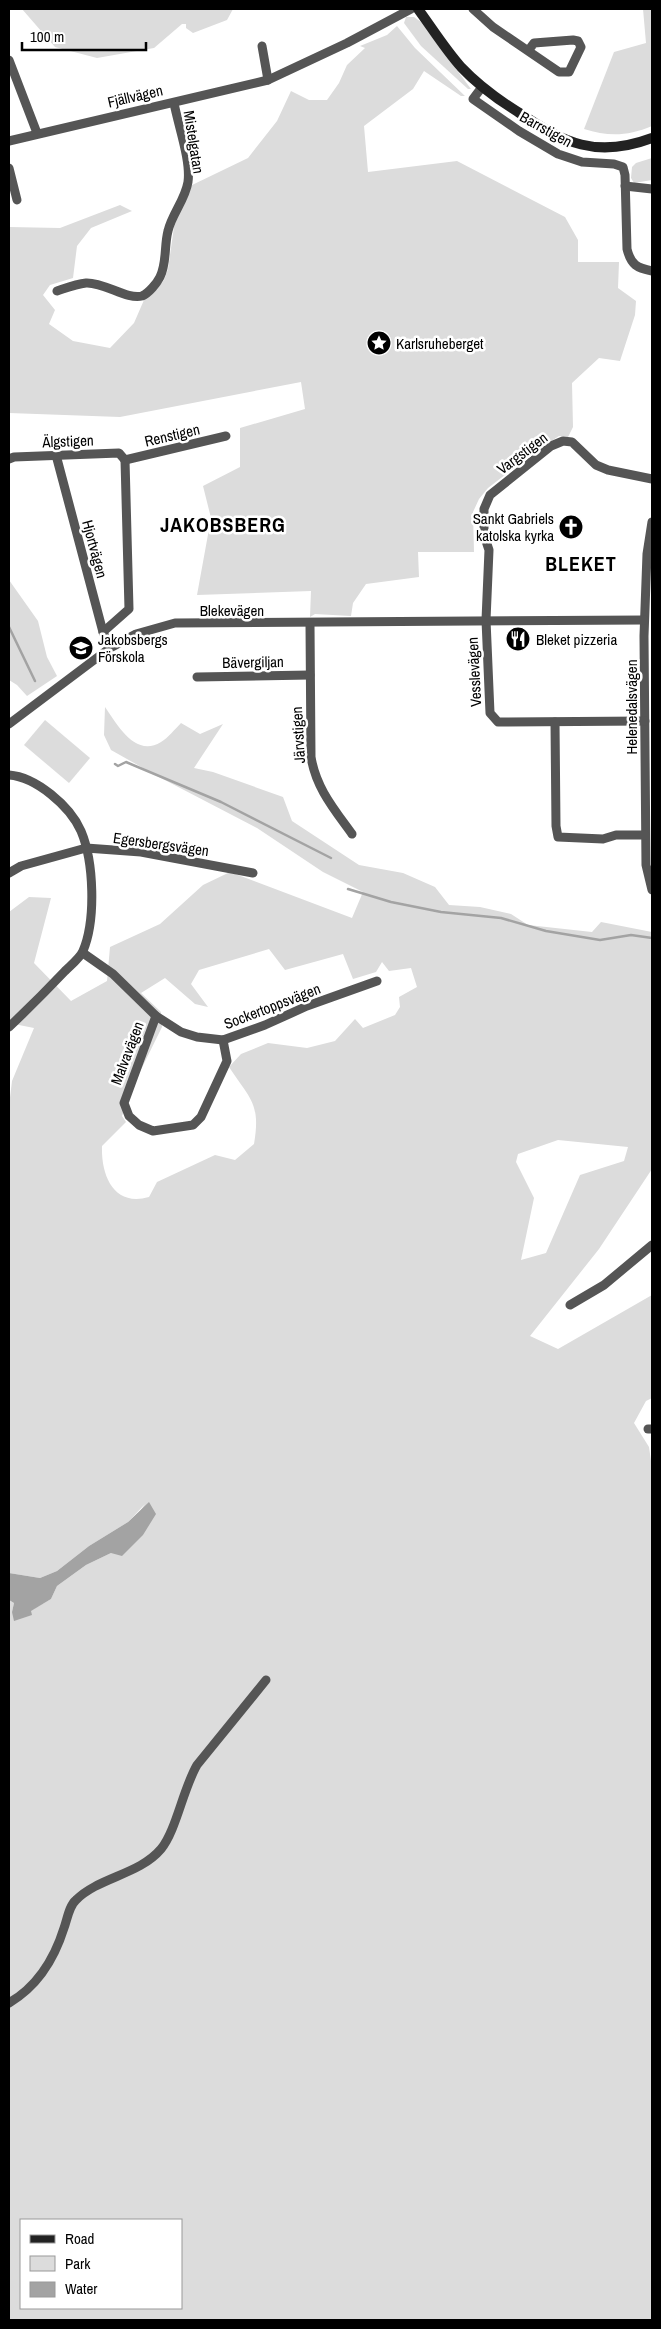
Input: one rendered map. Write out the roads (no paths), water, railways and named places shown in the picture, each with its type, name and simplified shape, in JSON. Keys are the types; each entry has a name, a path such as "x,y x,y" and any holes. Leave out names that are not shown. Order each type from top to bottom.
{"street":[{"name":"Fjällvägen","path":"9,140 268,80 347,43 411,9"},
{"path":"418,9 461,66 482,87 556,136 577,144 612,148 628,146 652,138"},
{"path":"473,9 493,27 528,51 559,72 569,72 581,47 574,40 534,44 528,51"},
{"path":"262,46 268,80"},
{"path":"9,60 37,133"},
{"name":"Barrstigen","path":"482,87 473,99 519,131 558,154 582,162 620,165 626,175 625,186 630,259 639,268 652,271"},
{"name":"Mistelgatan","path":"57,291 87,283 101,284 126,294 142,296 149,291 160,277 168,230 184,196 188,181 174,102"},
{"path":"9,168 17,200"},
{"path":"625,186 652,189"},
{"name":"Renstigen","path":"124,460 226,436"},
{"name":"Vargstigen","path":"486,620 489,550 482,521 484,509 490,495 551,446 563,441 572,442 596,465 608,470 652,479"},
{"name":"Älgstigen","path":"9,459 14,457 119,453 124,460"},
{"name":"Hjortvägen","path":"56,455 103,632 110,648"},
{"path":"103,632 129,609 124,460"},
{"name":"Helenedalsvägen","path":"652,522 644,620 649,699 646,721 645,835 646,865 652,890"},
{"name":"Vesslevägen","path":"486,620 490,713 498,722 646,721"},
{"name":"Blekevägen","path":"9,724 110,648 136,634 175,624 644,620"},
{"name":"Järvstigen","path":"310,624 313,768 326,798 352,834"},
{"name":"Bävergiljan","path":"197,677 310,675"},
{"path":"555,722 558,837 603,839 616,835 645,835"},
{"path":"9,774 35,782 60,802 80,830 86,848 92,898 90,927 83,953 9,1027"},
{"name":"Egersbergsvägen","path":"9,872 22,866 86,848 141,852 253,873"},
{"name":"Sockertoppsvägen","path":"83,953 113,974 156,1016 181,1032 197,1037 223,1040 266,1025 307,1006 377,981"},
{"name":"Malvavägen","path":"156,1016 124,1103 129,1116 139,1125 153,1131 193,1125 201,1117 228,1061 223,1040"},
{"path":"570,1305 604,1285 652,1245"},
{"path":"9,2003 34,1985 46,1969 58,1949 75,1900 103,1883 140,1866 161,1849 173,1823 188,1780 197,1765 266,1680"}],"water":[{"path":"149,1502 156,1514 143,1535 122,1556 111,1553 86,1565 57,1586 51,1599 31,1611 32,1615 14,1621 12,1612 14,1603 9,1600 9,1573 40,1578 57,1571 89,1546 128,1522"}],"waterway":[{"path":"9,627 35,681"},
{"path":"115,764 118,766 126,762 221,802 331,858"},
{"path":"348,889 391,902 441,912 501,918 546,931 600,940 631,935 652,938"}],"place":[{"name":"Karlsruheberget","path":"379,343"},
{"name":"Sankt Gabriels katolska kyrka","path":"571,527"},
{"name":"Bleket pizzeria","path":"518,639"},
{"name":"Jakobsbergs Förskola","path":"81,648"}],"district":[{"name":"JAKOBSBERG","path":"223,524"},
{"name":"BLEKET","path":"581,563"}]}
